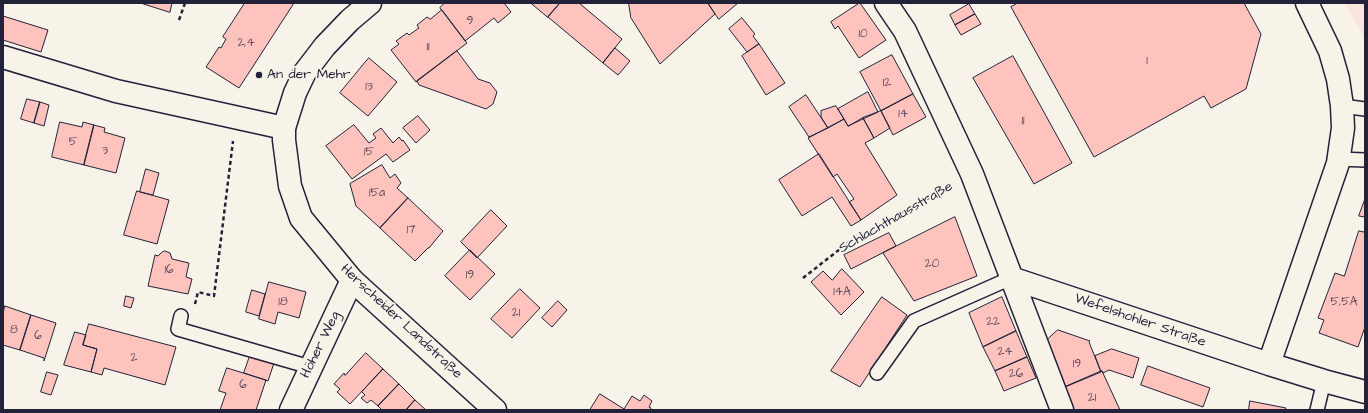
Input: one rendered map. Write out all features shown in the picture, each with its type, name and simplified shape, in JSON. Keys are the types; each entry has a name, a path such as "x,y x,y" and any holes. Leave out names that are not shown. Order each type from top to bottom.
{"street":[{"name":"Herscheider Landstraße","path":"370,3 350,20 325,46 305,72 295,93 284,128 284,140 290,186 302,218 352,280 495,410"},
{"path":"886,3 905,32 972,174 1062,410"},
{"path":"1269,364 1338,159 1342,128 1342,106 1338,80 1330,51 1307,3"},
{"path":"3,57 116,91 236,116 284,128"},
{"name":"Wefelshohler Straße","path":"1011,278 1269,364 1365,392"},
{"name":"Höher Weg","path":"291,410 352,280"}],"lane":[{"path":"1342,106 1365,109"},
{"path":"1338,159 1365,160"},
{"path":"877,373 914,321 1011,278"},
{"path":"181,316 178,329 310,367"},
{"path":"1317,410 1324,381"}],"path":[{"path":"179,20 185,3"},
{"path":"181,316 192,319 198,292 214,296 236,116"},
{"name":"Schlachthausstraße","path":"803,278 849,242 972,174"}],"shaded area":[{"path":"1344,3 1365,3 1365,38"}],"building":[{"path":"141,3 172,3 170,12"},
{"path":"245,3 294,3 239,88 206,67 219,47 221,48 226,39 223,37"},
{"path":"445,3 504,3 511,12 498,23 494,18 465,41 440,8"},
{"path":"531,3 560,3 548,17"},
{"path":"560,3 579,3 622,39 603,63 548,17"},
{"path":"629,3 708,3 715,14 660,64 631,18"},
{"path":"708,3 738,3 719,19"},
{"path":"860,3 886,40 859,58 838,26 835,29 831,22"},
{"path":"1018,3 1244,3 1261,34 1246,89 1211,108 1204,96 1094,157 1011,7"},
{"path":"969,4 975,14 955,25 950,15"},
{"path":"442,10 467,43 416,82 391,50 399,44 396,41 407,33 409,35 419,28 417,25 427,17 430,19"},
{"path":"975,14 981,24 961,35 955,25"},
{"path":"3,16 48,30 41,52 3,40"},
{"path":"742,18 755,34 753,36 759,44 747,52 729,29"},
{"path":"759,44 785,83 766,95 742,56"},
{"path":"615,48 630,61 618,75 603,63"},
{"path":"457,51 478,79 490,83 497,92 493,104 486,109 419,85 417,81"},
{"path":"892,55 913,94 881,111 860,72"},
{"path":"1013,56 1072,163 1034,184 973,78"},
{"path":"369,58 397,82 368,116 340,93"},
{"path":"868,92 878,112 848,126 838,109"},
{"path":"913,94 926,117 893,135 881,111"},
{"path":"806,95 828,128 809,137 789,107"},
{"path":"27,99 40,102 34,123 21,119"},
{"path":"40,102 49,105 44,126 34,123"},
{"path":"836,106 844,119 828,128 821,117 821,111"},
{"path":"881,111 890,128 874,138 863,118"},
{"path":"418,116 430,130 416,143 403,128"},
{"path":"863,118 874,138 865,143 897,195 861,220 849,202 854,199 837,174 833,177 808,138 844,119 848,126"},
{"path":"60,122 82,127 83,122 94,125 84,165 52,157"},
{"path":"94,125 105,128 104,132 125,138 116,173 84,165"},
{"path":"354,125 369,143 376,138 373,134 381,128 393,143 399,137 410,150 393,162 386,154 352,179 326,146"},
{"path":"819,154 861,220 851,226 832,197 802,216 779,180"},
{"path":"382,165 390,178 395,174 401,183 397,188 408,198 380,228 356,206 350,184"},
{"path":"146,169 159,173 153,195 140,192"},
{"path":"137,191 169,200 157,244 124,235"},
{"path":"408,198 443,231 429,248 415,261 380,228"},
{"path":"1365,199 1365,217 1359,216"},
{"path":"491,210 507,226 477,258 461,242"},
{"path":"955,217 977,276 914,301 883,253"},
{"path":"1359,231 1365,231 1365,327 1358,347 1319,333 1324,320 1318,318 1335,273 1344,276"},
{"path":"889,233 896,246 851,269 844,255"},
{"path":"470,250 495,274 470,300 445,276"},
{"path":"165,251 170,253 172,259 189,263 186,277 192,279 188,294 148,286 155,255 158,256"},
{"path":"842,269 864,292 841,315 811,282 823,271 832,280"},
{"path":"269,282 306,292 299,318 278,312 275,324 259,319"},
{"path":"520,289 540,308 512,338 491,319"},
{"path":"252,290 265,294 259,316 246,312"},
{"path":"126,296 134,298 131,308 124,306"},
{"path":"882,297 907,315 860,387 831,371"},
{"path":"1002,297 1016,331 983,347 969,313"},
{"path":"558,301 567,310 552,327 542,318"},
{"path":"5,306 31,315 20,350 3,345 3,314"},
{"path":"31,315 56,323 44,361 44,358 20,350"},
{"path":"89,324 176,347 165,385 104,368 102,375 91,372 97,349 83,345"},
{"path":"1058,330 1090,341 1089,342 1101,372 1065,387 1046,341"},
{"path":"1016,331 1027,357 995,371 983,347"},
{"path":"75,332 86,335 83,345 97,349 91,372 64,365"},
{"path":"1112,349 1139,358 1133,378 1109,370 1103,373 1102,371 1101,372 1095,356"},
{"path":"366,353 383,369 350,404 337,392 340,389 334,384"},
{"path":"250,356 274,363 268,381 244,373"},
{"path":"1027,357 1036,378 1004,391 995,371"},
{"path":"1148,366 1210,388 1203,407 1141,385"},
{"path":"227,368 266,380 256,410 220,410 226,393 219,391"},
{"path":"383,369 399,384 378,406 371,400 367,403 361,398 365,395 362,392"},
{"path":"1102,371 1120,410 1074,410 1065,387"},
{"path":"47,372 58,375 51,395 41,392"},
{"path":"399,384 415,400 406,410 382,410 378,406"},
{"path":"600,394 624,409 632,396 640,401 644,395 652,401 649,407 651,408 650,410 590,410"},
{"path":"415,400 426,410 406,410"},
{"path":"1250,401 1286,408 1285,410 1249,410"}],"place":[{"name":"An der Mehr","path":"259,75"}]}
